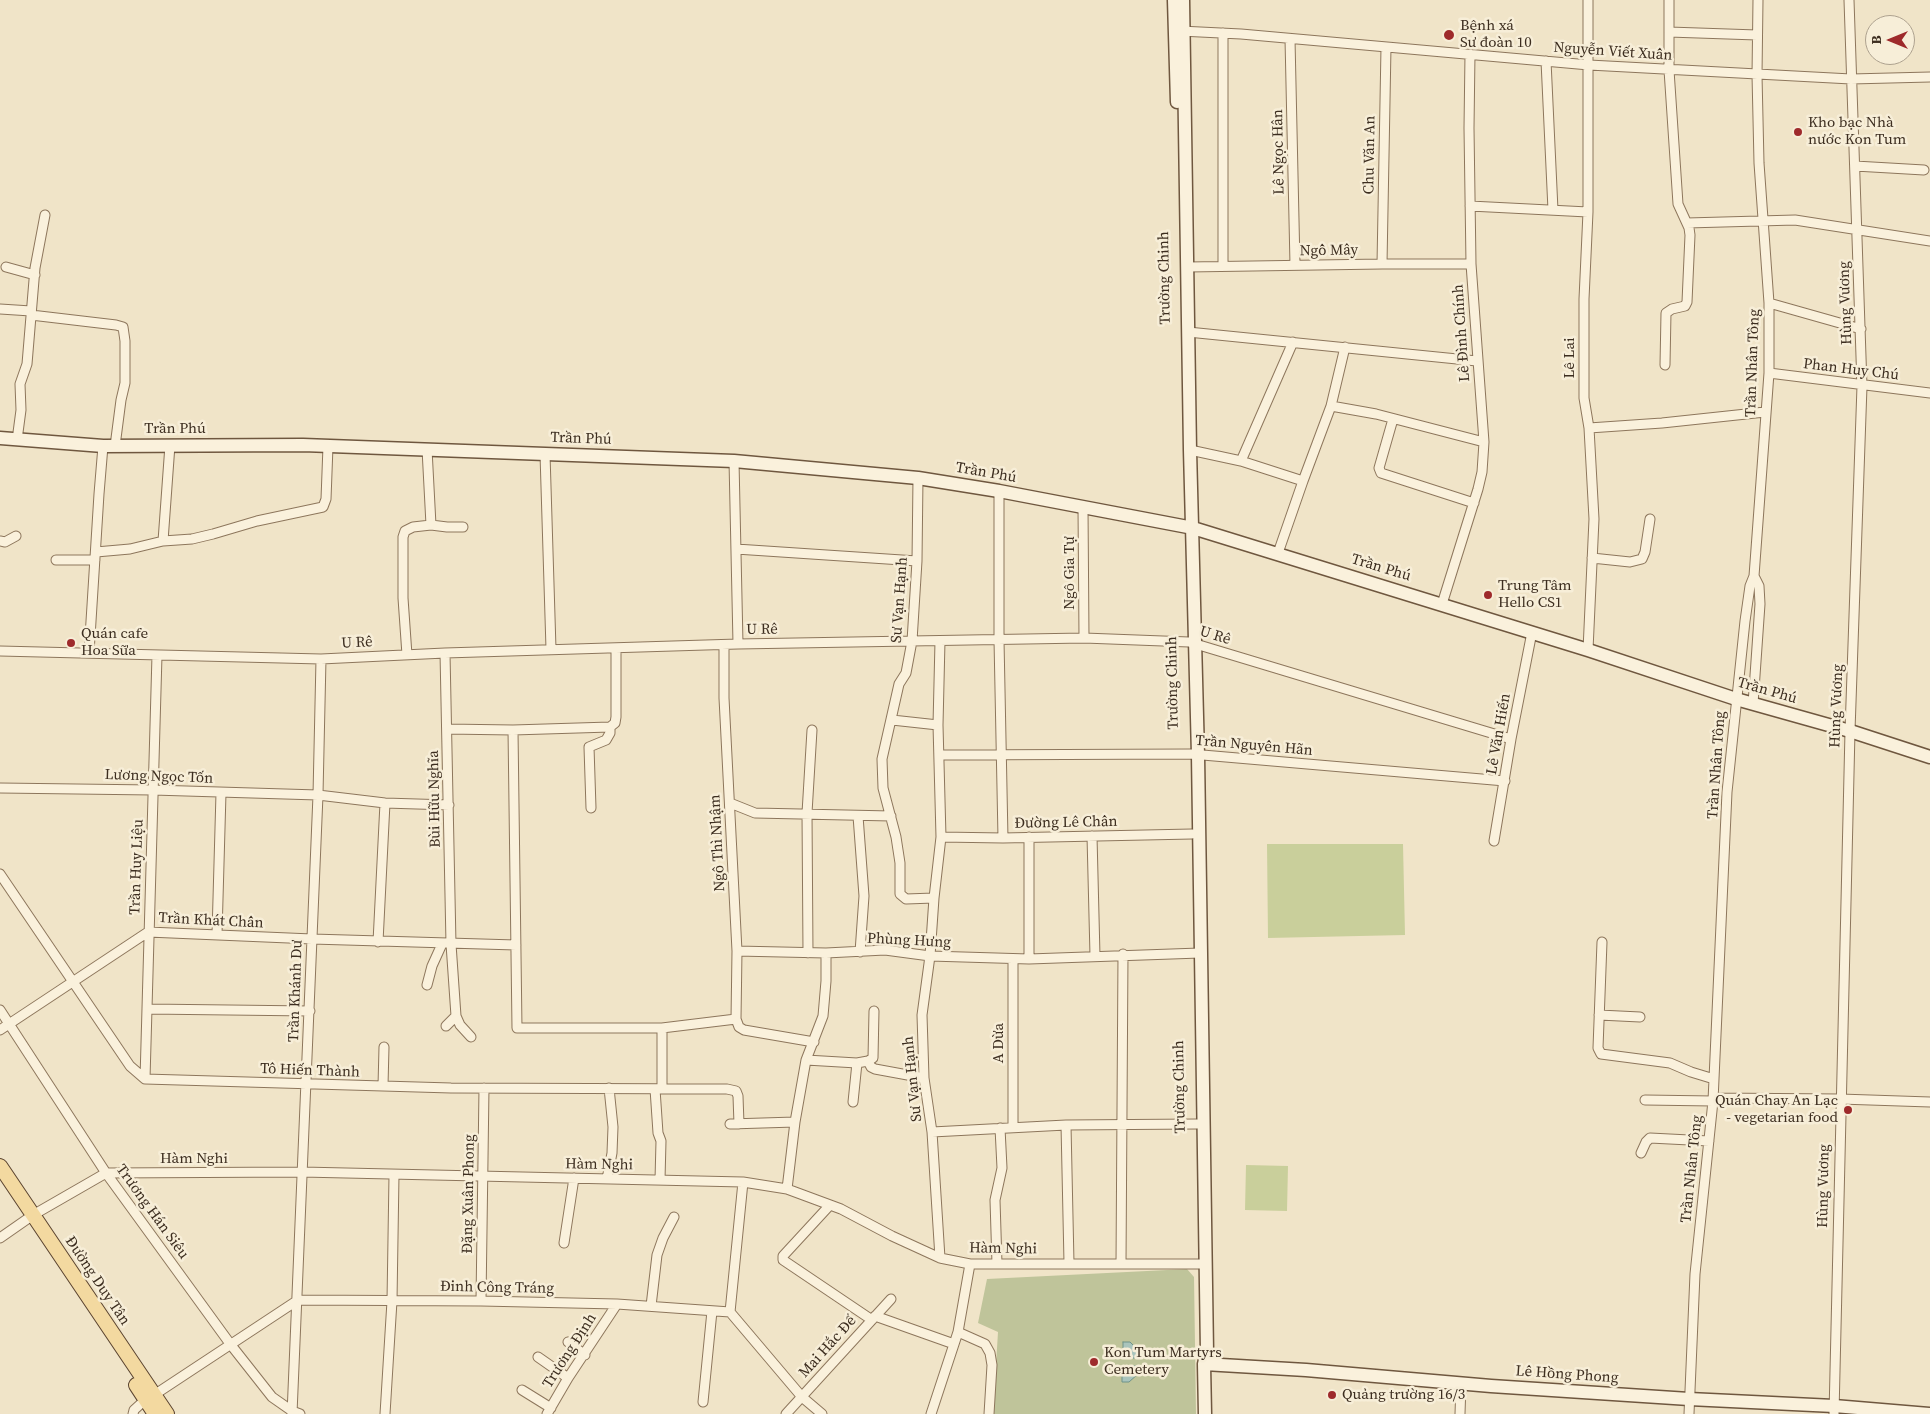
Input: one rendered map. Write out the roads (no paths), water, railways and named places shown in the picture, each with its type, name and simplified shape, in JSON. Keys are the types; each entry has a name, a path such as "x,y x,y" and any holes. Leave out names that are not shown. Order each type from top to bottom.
{"main road":[{"name":"Đường Duy Tân","path":"0,1166 29,1217 150,1397 167,1414"},
{"name":"Đường Duy Tân","path":"0,1183 29,1217"},
{"name":"Đường Duy Tân","path":"150,1397 155,1414"}],"street":[{"name":"Trường Chinh","path":"1174,0 1179,31 1188,267 1189,528"},
{"name":"Trường Chinh","path":"1183,0 1179,31 1206,1352 1204,1364 1205,1414"},
{"name":"Lê Lai","path":"1588,0 1588,212 1584,308 1584,398 1589,428 1594,520 1588,650"},
{"path":"1665,364 1666,313 1672,309 1684,306 1687,298 1690,235 1687,223 1678,204 1669,70 1669,0"},
{"name":"Trần Nhân Tông","path":"1689,1414 1695,1274 1713,1100 1727,792 1750,586 1754,576 1769,373 1770,303 1763,221 1757,75 1758,0"},
{"name":"Hùng Vương","path":"1834,1410 1850,730 1862,386 1848,0"},
{"name":"Nguyễn Viết Xuân","path":"1179,31 1669,70 1852,79 1930,77"},
{"path":"1669,32 1757,35"},
{"path":"1223,33 1223,266"},
{"name":"Lê Ngọc Hân","path":"1290,39 1295,265"},
{"name":"Chu Văn An","path":"1382,264 1386,47"},
{"name":"Lê Đình Chính","path":"1442,604 1474,503 1482,472 1484,442 1471,264 1470,54"},
{"path":"1546,61 1553,210"},
{"path":"1855,166 1924,170"},
{"path":"1470,206 1588,212"},
{"path":"17,440 21,410 20,384 27,364 35,275 45,215"},
{"path":"1687,223 1795,220 1930,241"},
{"name":"Ngô Mây","path":"1188,267 1471,264"},
{"path":"6,268 35,275"},
{"path":"1770,303 1861,330"},
{"path":"0,309 123,327 125,383 109,446 96,556 89,653"},
{"path":"1188,332 1477,361"},
{"path":"1241,461 1292,342"},
{"path":"1278,553 1331,406 1346,347"},
{"name":"Phan Huy Chú","path":"1769,373 1930,393"},
{"path":"1331,406 1360,410 1484,442"},
{"path":"1589,428 1662,423 1765,412"},
{"path":"1392,419 1378,468 1381,473 1385,476 1474,503"},
{"name":"Trần Phú","path":"0,438 109,446 328,446 734,461 918,478 999,491 1189,528 1278,553 1532,632 1736,700 1850,730 1930,757"},
{"path":"163,541 170,445"},
{"path":"56,560 96,556 163,541 192,539 257,521 323,507 326,499 328,446"},
{"path":"427,449 432,525"},
{"path":"1190,450 1241,461 1303,480"},
{"path":"545,454 551,650"},
{"path":"734,461 738,644"},
{"name":"Sư Vạn Hạnh","path":"918,478 917,561 912,641 906,673 899,684 882,759 884,788 900,863 900,894 906,898 934,898"},
{"path":"999,491 999,640 1004,838"},
{"name":"Ngô Gia Tự","path":"1083,507 1084,638"},
{"path":"1592,558 1630,562 1642,559 1646,552 1650,520"},
{"path":"407,655 403,598 403,537 405,531 414,527 432,525 463,527"},
{"path":"0,541 5,542 16,536"},
{"path":"736,549 917,561"},
{"path":"1753,704 1760,604 1759,586 1754,576"},
{"name":"Lê Văn Hiến","path":"1494,841 1511,739 1532,632"},
{"name":"U Rê","path":"0,652 321,659 445,653 738,644 1084,638 1192,643 1511,739"},
{"name":"Sư Vạn Hạnh","path":"940,641 938,725 941,837 930,956 922,1014 924,1078 932,1132 940,1258"},
{"name":"Ngô Thì Nhậm","path":"724,645 724,698 737,951 736,1019"},
{"path":"447,729 513,730 610,727 615,724 616,717 616,648"},
{"name":"Bùi Hữu Nghĩa","path":"445,653 448,806 447,944 456,1016"},
{"name":"Trần Huy Liệu","path":"145,1079 157,655"},
{"name":"Trần Khánh Dư","path":"295,1413 302,1172 318,796 321,659"},
{"path":"892,720 938,725"},
{"path":"591,808 589,747 606,740 610,734 610,727"},
{"path":"513,730 517,1028 662,1028 736,1019 739,1027 744,1030 814,1042"},
{"path":"808,953 807,813 812,730"},
{"name":"Trần Nguyên Hãn","path":"940,755 1194,755 1505,781"},
{"name":"Trường Chinh","path":"1194,755 1192,834 1198,953 1197,1124 1200,1351 1204,1364"},
{"name":"Lương Ngọc Tốn","path":"0,788 153,790 318,796 386,803 448,806"},
{"path":"217,934 221,793"},
{"path":"378,942 386,803"},
{"path":"730,803 755,813 891,816"},
{"path":"858,816 864,896 860,952"},
{"name":"Đường Lê Chân","path":"941,837 1004,838 1192,834"},
{"path":"1092,836 1095,956"},
{"path":"1029,837 1029,959"},
{"path":"0,874 130,1066 145,1079"},
{"name":"Trần Khát Chân","path":"0,1030 148,932 378,942 516,945"},
{"path":"1602,942 1598,1048 1601,1054 1670,1063 1691,1072 1714,1078"},
{"path":"427,985 432,966 447,944"},
{"name":"Phùng Hưng","path":"826,953 885,950 930,956 1029,959 1123,954 1198,953"},
{"path":"737,951 826,953 823,1016 806,1060 795,1122 787,1189"},
{"path":"1121,1264 1123,954"},
{"name":"A Dừa","path":"1013,959 1013,1127"},
{"path":"148,1008 310,1011"},
{"name":"Trương Hán Siêu","path":"0,1010 106,1173 231,1345 272,1397 295,1413"},
{"path":"806,1060 857,1063 873,1058 874,1011"},
{"path":"1600,1015 1640,1017"},
{"path":"446,1026 456,1016 460,1025 471,1037"},
{"path":"660,1180 661,1142 657,1126 662,1028"},
{"path":"383,1086 384,1047"},
{"path":"868,1061 875,1070 924,1078"},
{"path":"853,1102 857,1063"},
{"name":"Tô Hiến Thành","path":"145,1079 306,1085 727,1089 736,1091 738,1096 735,1124 795,1122"},
{"name":"Đặng Xuân Phong","path":"480,1300 484,1088"},
{"path":"607,1179 612,1153 609,1088"},
{"path":"1645,1100 1840,1099 1930,1102"},
{"path":"932,1132 1066,1125 1197,1124"},
{"path":"1066,1125 1069,1263"},
{"path":"997,1264 995,1200 1002,1168 1000,1128"},
{"path":"1641,1154 1646,1142 1650,1138 1709,1141"},
{"name":"Hàm Nghi","path":"0,1238 29,1217 106,1173 302,1172 743,1182 787,1189 859,1218 892,1236 940,1258 970,1264 1200,1264"},
{"path":"385,1414 392,1300 394,1175"},
{"path":"564,1243 574,1178"},
{"path":"743,1182 730,1312 802,1398 822,1414"},
{"path":"830,1205 783,1256 783,1260 874,1318 954,1344"},
{"path":"651,1306 657,1255 662,1238 674,1217"},
{"path":"931,1414 958,1332 970,1264"},
{"name":"Mai Hắc Đế","path":"786,1414 890,1299"},
{"path":"133,1414 134,1410 150,1397 298,1300"},
{"name":"Đinh Công Tráng","path":"298,1300 480,1300 617,1304 730,1312"},
{"name":"Trương Định","path":"549,1411 568,1378 617,1304"},
{"path":"703,1402 712,1311"},
{"path":"958,1332 985,1344 990,1352 992,1365 989,1414"},
{"path":"568,1342 584,1355"},
{"path":"538,1357 568,1378"},
{"name":"Lê Hồng Phong","path":"1204,1364 1834,1410 1929,1414"},
{"path":"1460,1384 1460,1414"},
{"path":"522,1390 549,1411"}],"water":[{"path":"1123,1342 1130,1342 1140,1352 1139,1358 1123,1358"},
{"path":"1122,1366 1139,1366 1138,1374 1129,1382 1122,1382"}],"place":[{"name":"Bệnh xá Sư đoàn 10","path":"1449,35"},
{"name":"Kho bạc Nhà nước Kon Tum","path":"1798,132"},
{"name":"Trung Tâm Hello CS1","path":"1488,595"},
{"name":"Quán cafe Hoa Sữa","path":"71,643"},
{"name":"Quán Chay An Lạc - vegetarian food","path":"1848,1110"},
{"name":"Kon Tum Martyrs Cemetery","path":"1094,1362"},
{"name":"Quảng trường 16/3","path":"1332,1395"}]}
